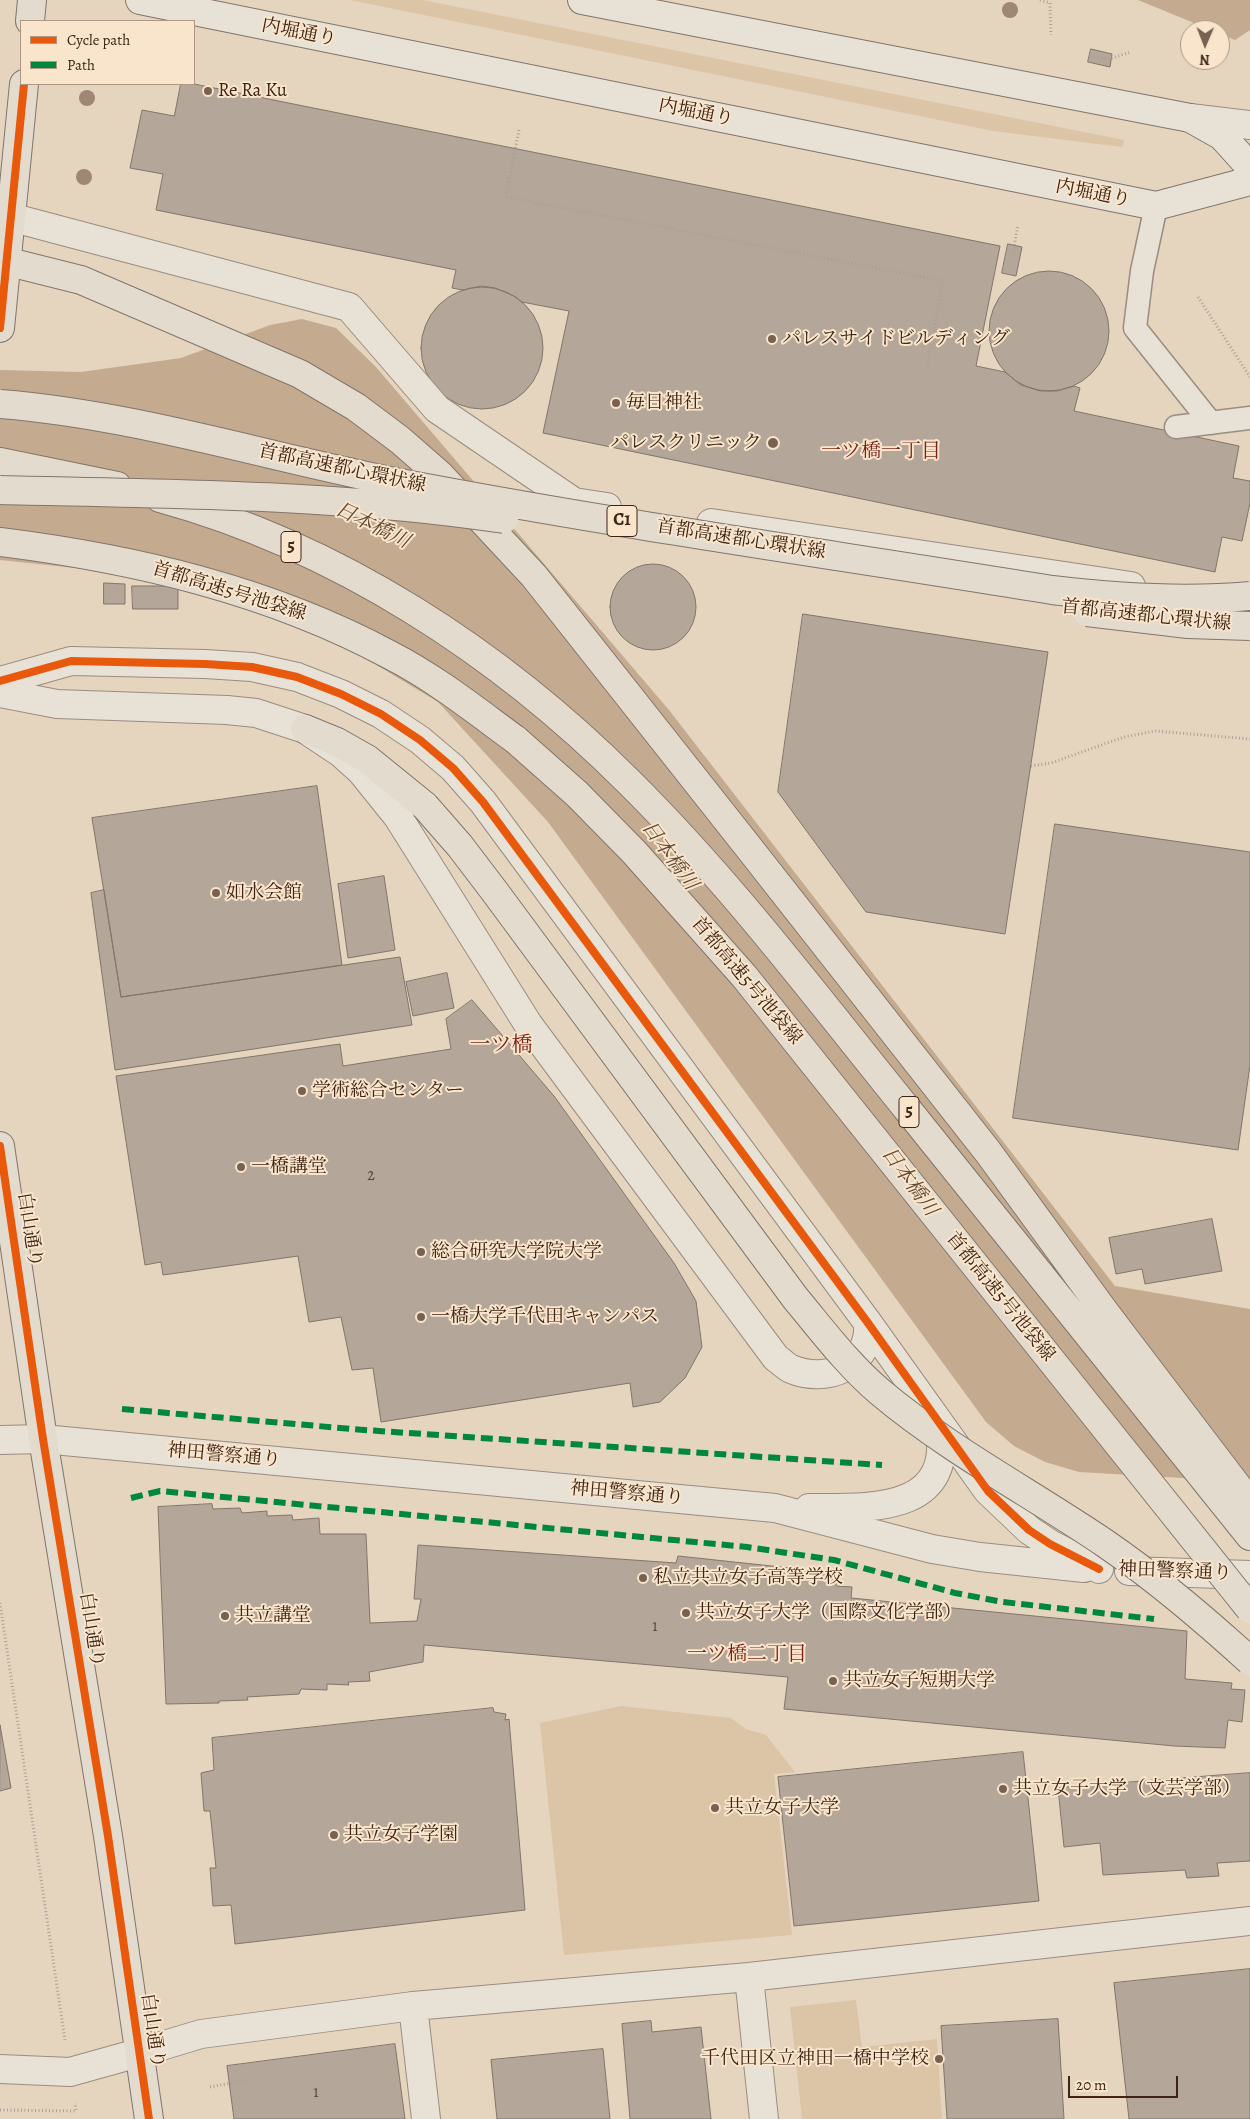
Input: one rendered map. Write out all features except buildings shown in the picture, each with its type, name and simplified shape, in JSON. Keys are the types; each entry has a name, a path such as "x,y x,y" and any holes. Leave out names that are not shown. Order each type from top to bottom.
{"main road":[{"path":"30,20 32,0"},
{"path":"0,328 24,85"},
{"path":"6,260 80,280 300,374 356,406 400,440 440,476 534,576 753,853 988,1152 1104,1311 1250,1503"},
{"name":"首都高速都心環状線","path":"0,404 96,415 159,427 311,464 487,498 1033,586 1106,597 1160,600 1250,596"},
{"name":"5","path":"0,462 133,490 187,505 265,535 360,580 408,608 456,638 548,707 629,782 713,872 778,949 1250,1536"},
{"name":"首都高速都心環状線","path":"0,490 242,496 414,508 587,532 1079,611 1180,623 1250,626"},
{"name":"首都高速5号池袋線","path":"0,542 126,561 216,584 280,605 336,628 392,655 446,689 516,740 577,794 634,852 744,976 1250,1609"},
{"path":"305,728 337,742 367,760 425,806 494,892 796,1299 837,1348 878,1390 920,1424 1106,1545 1166,1589 1250,1661"},
{"name":"白山通り","path":"0,1146 44,1439 108,1836 149,2119"}],"street":[{"name":"内堀通り","path":"140,0 1156,206 1250,181"},
{"path":"582,0 1190,118 1250,125"},
{"path":"1190,118 1222,136 1250,167"},
{"path":"10,217 350,307 438,408 574,502 1189,595 1250,596"},
{"path":"0,681 71,661 252,667 297,677 341,694 381,714 420,740 453,768 483,802 868,1323 988,1491 1008,1512 1050,1544 1099,1570"},
{"path":"0,693 64,704 227,710 264,715 305,728 341,753 361,771 398,816 528,1024 776,1358 789,1368 805,1373 835,1372 856,1358 865,1346 868,1323"},
{"path":"774,1508 884,1506 901,1502 928,1485 936,1473 941,1458 942,1443 939,1424"},
{"name":"神田警察通り","path":"0,1440 44,1439 774,1508 932,1549 980,1557 1099,1570 1250,1575"},
{"path":"0,2069 70,2072 201,2034 413,2006 750,1977 1250,1921"},
{"path":"750,1977 764,2119"},
{"path":"413,2006 426,2119"}],"lane":[{"path":"1156,206 1142,271 1135,328 1211,423"},
{"path":"1176,427 1250,418"}],"path":[{"path":"1040,0 1050,3 1051,35"},
{"path":"1091,56 1109,59 1131,52"},
{"path":"519,130 506,197 943,281 927,368"},
{"path":"1013,252 1018,225"},
{"path":"1198,296 1250,377"},
{"path":"1031,766 1051,764 1124,737 1155,731 1250,739"},
{"path":"0,1603 76,2111 0,2110"},
{"path":"210,2087 248,2080"}],"shaded area":[{"path":"350,0 423,0 1124,140 1122,147 993,131"},
{"path":"621,1706 731,1718 746,1729 766,1735 795,1772 774,1774 792,1935 564,1955 540,1723"},
{"path":"856,2000 862,2047 937,2039 942,2119 802,2119 790,2007"}],"water":[{"path":"1138,0 1250,0 1250,30 1235,40 1230,38 1230,20 1187,20"},
{"name":"日本橋川","path":"302,319 336,328 376,367 669,710 1115,1286 1250,1309 1250,1486 1200,1479 1079,1472 1045,1462 1014,1446 986,1422 548,822 438,702 327,635 170,578 0,560 0,370 81,372 181,358 270,325"}],"marked path":[{"path":"122,1409 364,1430 882,1465"},
{"path":"131,1498 160,1491 747,1547 834,1560 955,1593 1003,1602 1154,1619"}],"cycle path":[{"path":"0,328 24,85"},
{"path":"0,681 71,661 252,667 297,677 341,694 381,714 420,740 453,768 483,802 868,1323 988,1491 1029,1530 1050,1544 1099,1569"},
{"path":"0,1146 43,1439 108,1836 149,2119"}],"place":[{"name":"Re Ra Ku","path":"208,91"},
{"name":"パレスサイドビルディング","path":"772,339"},
{"name":"毎日神社","path":"616,403"},
{"name":"パレスクリニック","path":"773,443"},
{"name":"如水会館","path":"216,893"},
{"name":"学術総合センター","path":"302,1091"},
{"name":"一橋講堂","path":"241,1167"},
{"name":"総合研究大学院大学","path":"421,1252"},
{"name":"一橋大学千代田キャンパス","path":"421,1317"},
{"name":"私立共立女子高等学校","path":"643,1578"},
{"name":"共立女子大学（国際文化学部）","path":"686,1613"},
{"name":"共立講堂","path":"225,1616"},
{"name":"共立女子短期大学","path":"833,1681"},
{"name":"共立女子大学（文芸学部）","path":"1003,1789"},
{"name":"共立女子大学","path":"715,1808"},
{"name":"共立女子学園","path":"334,1835"},
{"name":"千代田区立神田一橋中学校","path":"939,2059"}],"district":[{"name":"一ツ橋一丁目","path":"881,452"},
{"name":"一ツ橋","path":"501,1046"},
{"name":"一ツ橋二丁目","path":"747,1655"}]}
